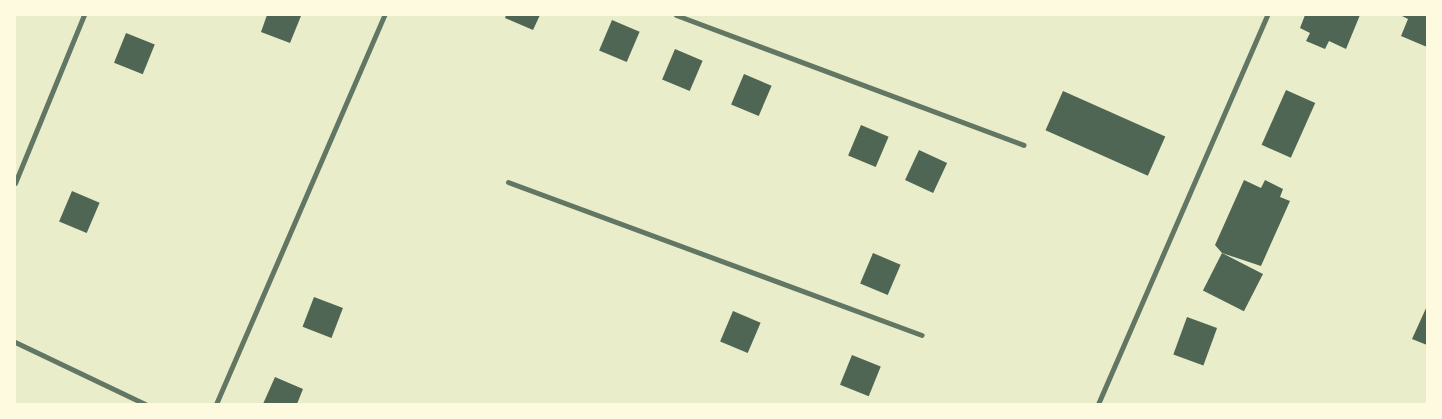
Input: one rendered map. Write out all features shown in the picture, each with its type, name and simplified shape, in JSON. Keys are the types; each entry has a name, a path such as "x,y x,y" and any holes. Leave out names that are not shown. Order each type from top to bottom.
{"street":[{"path":"15,183 84,15"},
{"path":"216,404 384,15"},
{"path":"676,15 1024,145"},
{"path":"1098,404 1267,15"},
{"path":"508,182 922,335"},
{"path":"15,342 144,404"}],"building":[{"path":"267,15 301,16 290,43 261,32"},
{"path":"506,15 540,15 533,30 505,18"},
{"path":"1305,15 1360,15 1346,49 1329,41 1325,49 1306,41 1310,33 1300,28"},
{"path":"1400,15 1427,15 1427,47 1401,36 1408,19"},
{"path":"612,20 640,32 627,62 599,50"},
{"path":"126,33 155,45 143,74 114,63"},
{"path":"675,49 703,61 690,91 662,79"},
{"path":"744,74 772,86 759,116 731,104"},
{"path":"1286,90 1315,103 1291,158 1262,145"},
{"path":"1063,91 1165,137 1148,176 1046,130"},
{"path":"861,125 889,137 876,167 848,155"},
{"path":"919,150 947,163 933,193 905,180"},
{"path":"1244,180 1261,188 1265,180 1283,189 1280,197 1290,201 1261,266 1222,253 1215,245"},
{"path":"72,191 100,203 87,233 59,221"},
{"path":"873,253 901,265 888,295 860,283"},
{"path":"1222,253 1263,274 1244,311 1203,290"},
{"path":"314,297 343,308 331,338 303,327"},
{"path":"1427,306 1427,345 1412,339"},
{"path":"733,311 761,323 748,353 720,341"},
{"path":"1187,317 1217,328 1203,366 1173,355"},
{"path":"852,355 881,367 869,396 840,385"},
{"path":"275,377 303,389 297,404 263,404"}]}
